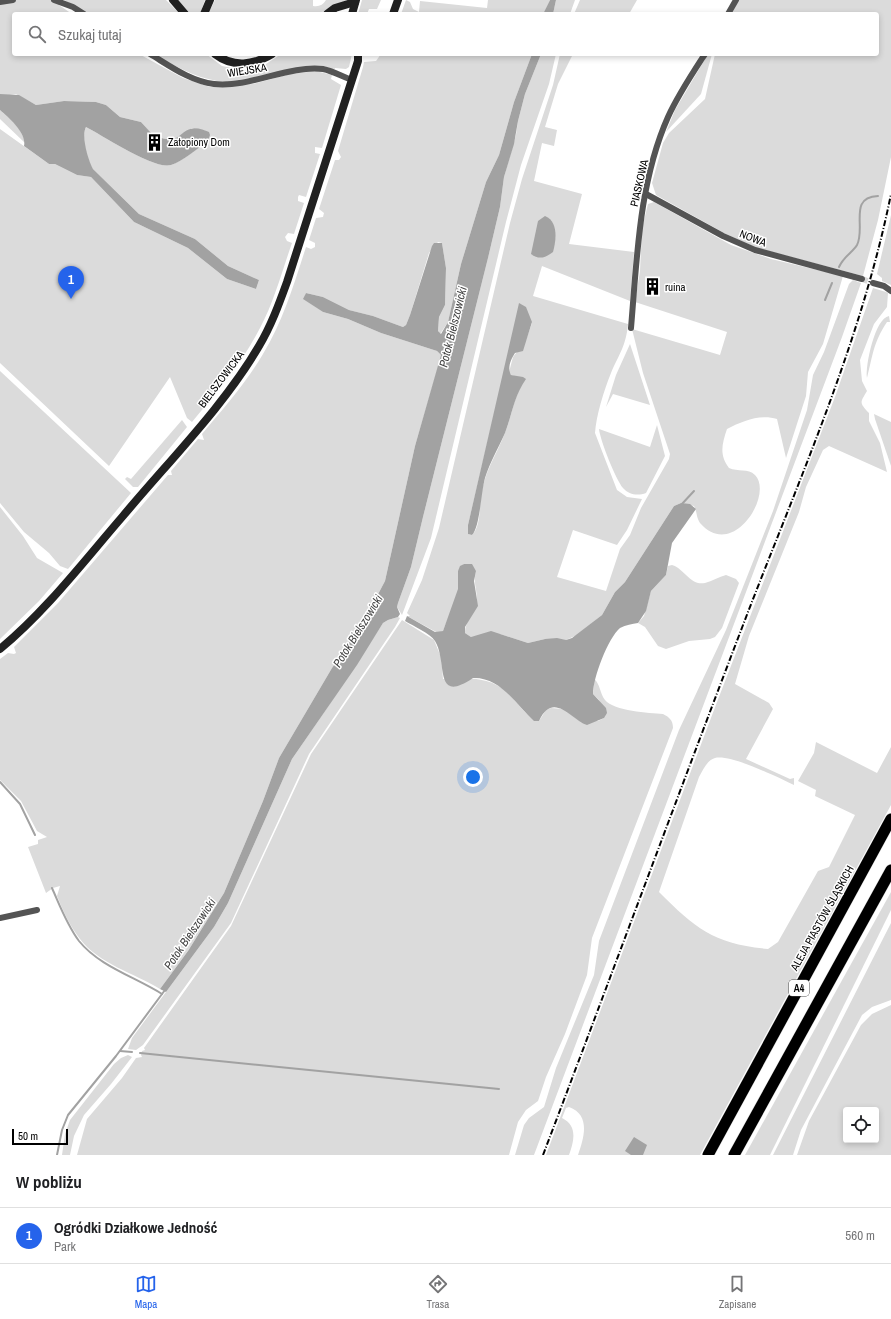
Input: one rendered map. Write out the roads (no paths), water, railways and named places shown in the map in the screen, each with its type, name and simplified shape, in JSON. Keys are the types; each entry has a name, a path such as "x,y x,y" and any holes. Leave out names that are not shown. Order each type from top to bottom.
{"highway":[{"name":"ALEJA PIASTÓW ŚLĄSKICH","path":"708,1155 891,820"},
{"name":"A4","path":"734,1155 891,870"}],"street":[{"path":"0,2 13,0"},
{"path":"54,0 73,7 81,12"},
{"path":"172,0 183,12"},
{"path":"205,12 210,0"},
{"path":"394,12 398,0"},
{"path":"729,12 736,0"},
{"path":"351,12 356,1"},
{"path":"330,12 335,8 356,1"},
{"name":"WIEJSKA","path":"153,56 184,74 215,84 244,82 291,72 323,69 352,80"},
{"path":"218,56 224,60 240,64 259,61 268,56"},
{"name":"PIASKOWA","path":"631,328 639,227 661,137 668,117 704,56"},
{"name":"BIELSZOWICKA","path":"0,649 45,606 71,576 221,400 255,352 269,327 287,282 358,58"},
{"name":"NOWA","path":"646,194 723,236 755,250 862,279"},
{"path":"873,283 884,286 891,291"},
{"path":"0,918 37,910"}],"water":[{"path":"550,0 556,0 553,12 544,12"},
{"path":"531,56 540,56 525,94 518,121 514,144 504,177 500,207 488,258 411,567 397,607 400,614 398,617 383,623 357,665 292,759 228,903 214,927 166,992 160,989 188,951 224,893 263,801 279,758 332,668 365,619 385,581 415,446 441,355 437,351 381,333 348,319 323,312 303,299 306,293 323,297 349,310 373,316 403,327 406,325 410,315 432,246 434,243 442,243 446,268 445,305 439,317 438,331 441,334 448,322 461,264 486,182 499,155 514,102"},
{"path":"0,94 19,95 36,105 64,101 96,102 106,105 120,117 141,122 153,135 150,144 157,148 161,138 176,138 192,128 209,132 210,135 208,141 185,158 171,165 163,165 141,157 86,127 84,136 87,154 93,169 139,214 195,239 228,266 259,280 256,289 227,279 188,248 134,222 91,177 77,175 55,164 49,164 24,146 23,136 20,131 0,110"},
{"path":"545,216 553,223 555,243 553,252 545,257 539,258 531,254 538,221"},
{"path":"519,303 526,307 532,322 523,351 515,353 509,369 511,375 526,379 519,392 505,433 487,472 477,525 472,535 468,534 468,525"},
{"path":"681,503 690,504 696,509 672,543 666,575 651,591 646,611 638,623 622,627 615,633 606,649 598,669 593,694 606,708 607,713 604,718 587,725 569,713 556,707 550,708 544,712 539,721 534,721 507,693 492,682 473,678 460,685 452,687 447,684 444,678 439,650 433,638 405,621 407,616 435,632 443,631 458,589 458,571 460,566 464,564 472,564 476,571 474,581 478,606 465,627 465,633 471,637 491,631 528,643 545,639 557,638 566,640 572,638 602,615 615,592 625,582 674,506"},
{"path":"634,1137 647,1145 643,1155 631,1155 625,1151"}],"waterway":[{"path":"839,267 843,260 857,245 860,230 860,214 863,202 869,198 878,196"},
{"path":"825,300 832,283"},
{"path":"681,505 694,491"},
{"path":"0,782 20,804 35,835"},
{"path":"52,888 71,928 87,950 107,964 162,994"},
{"name":"Potok Bielszowicki","path":"57,1155 62,1130 68,1115 116,1056 165,990"},
{"path":"120,1051 132,1052"},
{"path":"140,1053 499,1089"}],"tunnel":[{"path":"862,279 873,283"}],"railway":[{"path":"543,1155 722,680 828,406 864,301 879,248 891,194"}],"place":[{"name":"Zatopiony Dom","path":"155,142"},
{"name":"ruina","path":"652,287"},
{"name":"Ogródki Działkowe Jedność","path":"71,299"}]}
